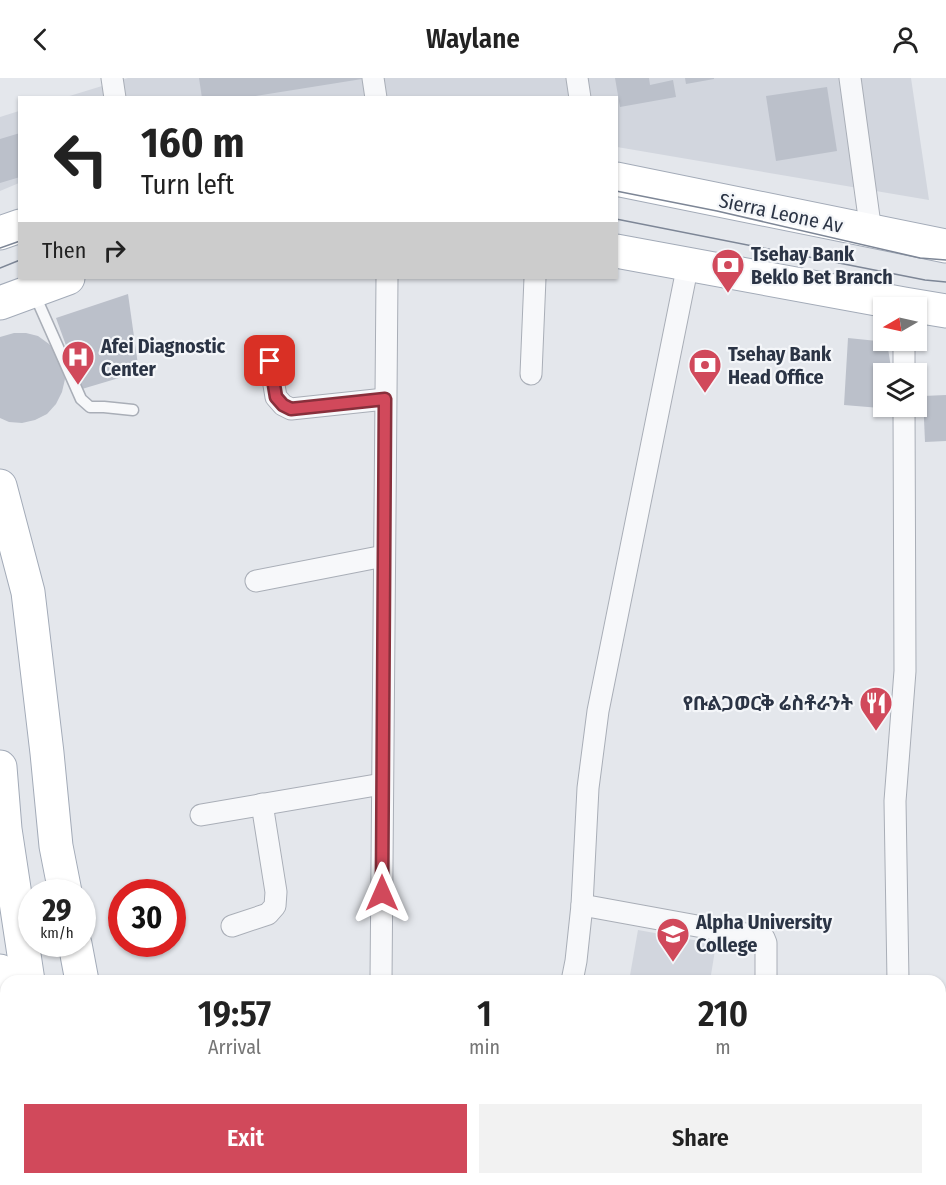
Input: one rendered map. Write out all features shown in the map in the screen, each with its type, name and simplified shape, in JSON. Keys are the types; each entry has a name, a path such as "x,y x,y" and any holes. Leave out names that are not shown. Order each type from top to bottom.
{"main road":[{"name":"Sierra Leone Av","path":"618,179 946,246"},
{"path":"0,233 18,227"},
{"path":"618,251 873,300"},
{"path":"0,303 65,279"},
{"path":"927,309 946,311"},
{"path":"0,486 28,592 56,846 62,879"},
{"path":"0,560 10,596 45,879"},
{"path":"0,767 5,829 27,975"},
{"path":"56,957 59,975"},
{"path":"77,957 81,975"}],"street":[{"path":"112,78 114,96"},
{"path":"373,78 376,96"},
{"path":"578,78 580,96"},
{"path":"850,78 871,232"},
{"path":"573,975 582,905 588,789 598,711 688,264"},
{"path":"381,975 387,279"},
{"path":"531,374 535,279"},
{"path":"270,361 276,397 283,405 291,409 385,399"},
{"path":"898,975 895,801 905,671 904,417"},
{"path":"256,581 384,556"},
{"path":"201,814 382,784"},
{"path":"232,926 268,914 275,906 276,892 262,804"},
{"path":"582,905 759,936 764,938 766,943 766,975"}],"lane":[{"path":"33,290 81,399 90,407 133,410"}],"shaded area":[{"path":"128,78 911,78 929,200 618,147 618,96 70,96"},
{"path":"18,111 18,183 0,191 0,117"},
{"name":"Alpha University College","path":"638,930 716,944 711,975 630,975"}],"building":[{"path":"199,78 362,79 256,96 202,96"},
{"path":"615,78 649,78 650,85 673,80 676,97 620,107"},
{"path":"685,78 714,78 714,79 686,84"},
{"path":"827,87 837,151 776,161 766,96"},
{"path":"18,134 18,178 0,183 0,139"},
{"path":"128,294 139,372 82,389 56,318"},
{"path":"14,333 38,336 49,344 63,366 65,379 56,404 47,414 22,423 9,422 0,418 0,337"},
{"path":"848,338 873,341 873,351 888,351 890,363 873,363 873,407 844,405"},
{"path":"946,395 946,441 925,442 924,417 927,417 927,396"}],"tram line":[{"path":"618,191 717,211 920,258 946,260"},
{"path":"618,219 925,280 946,282"},
{"path":"0,248 18,242"},
{"path":"0,268 18,261"}],"place":[{"name":"Tsehay Bank Beklo Bet Branch","path":"728,294"},
{"name":"Afei Diagnostic Center","path":"78,386"},
{"name":"Tsehay Bank Head Office","path":"705,394"},
{"name":"የቡልጋወርቅ ሬስቶራንት","path":"876,732"},
{"name":"Alpha University College","path":"673,963"}],"route":[{"path":"270,361 276,397 283,405 291,409 385,399 382,893"}]}
